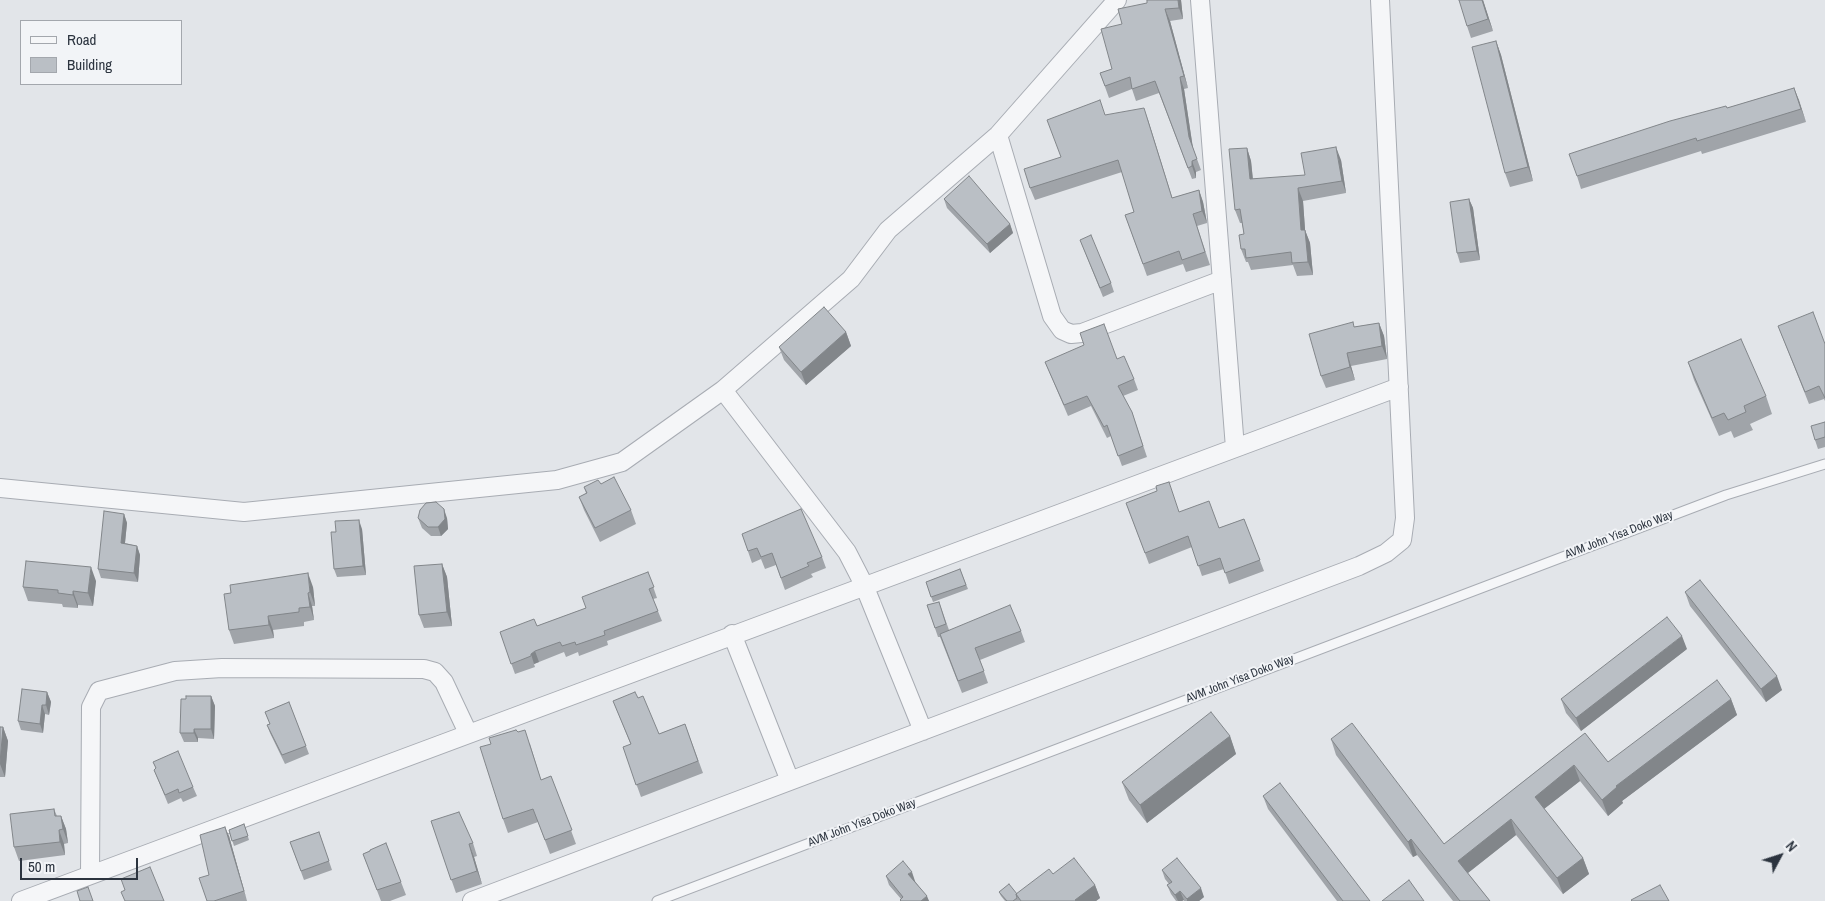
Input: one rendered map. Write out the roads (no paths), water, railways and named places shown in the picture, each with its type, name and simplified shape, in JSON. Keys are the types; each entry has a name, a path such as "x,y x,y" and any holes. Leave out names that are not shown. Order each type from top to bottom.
{"street":[{"path":"0,488 244,512 557,480 622,462 722,390 851,279 888,230 998,135 1117,0"},
{"path":"1200,0 1235,448"},
{"path":"472,901 1359,566 1386,553 1402,540 1405,518 1380,0"},
{"path":"998,135 1052,316 1062,330 1071,334 1082,333 1222,280"},
{"path":"21,901 732,634 1399,387"},
{"path":"722,390 847,552 864,585 923,730"},
{"path":"732,634 790,781"},
{"path":"90,875 92,707 99,691 175,671 222,668 424,669 435,672 444,682 468,733"}],"lane":[{"name":"AVM John Yisa Doko Way","path":"657,901 1726,495 1825,464"}]}
